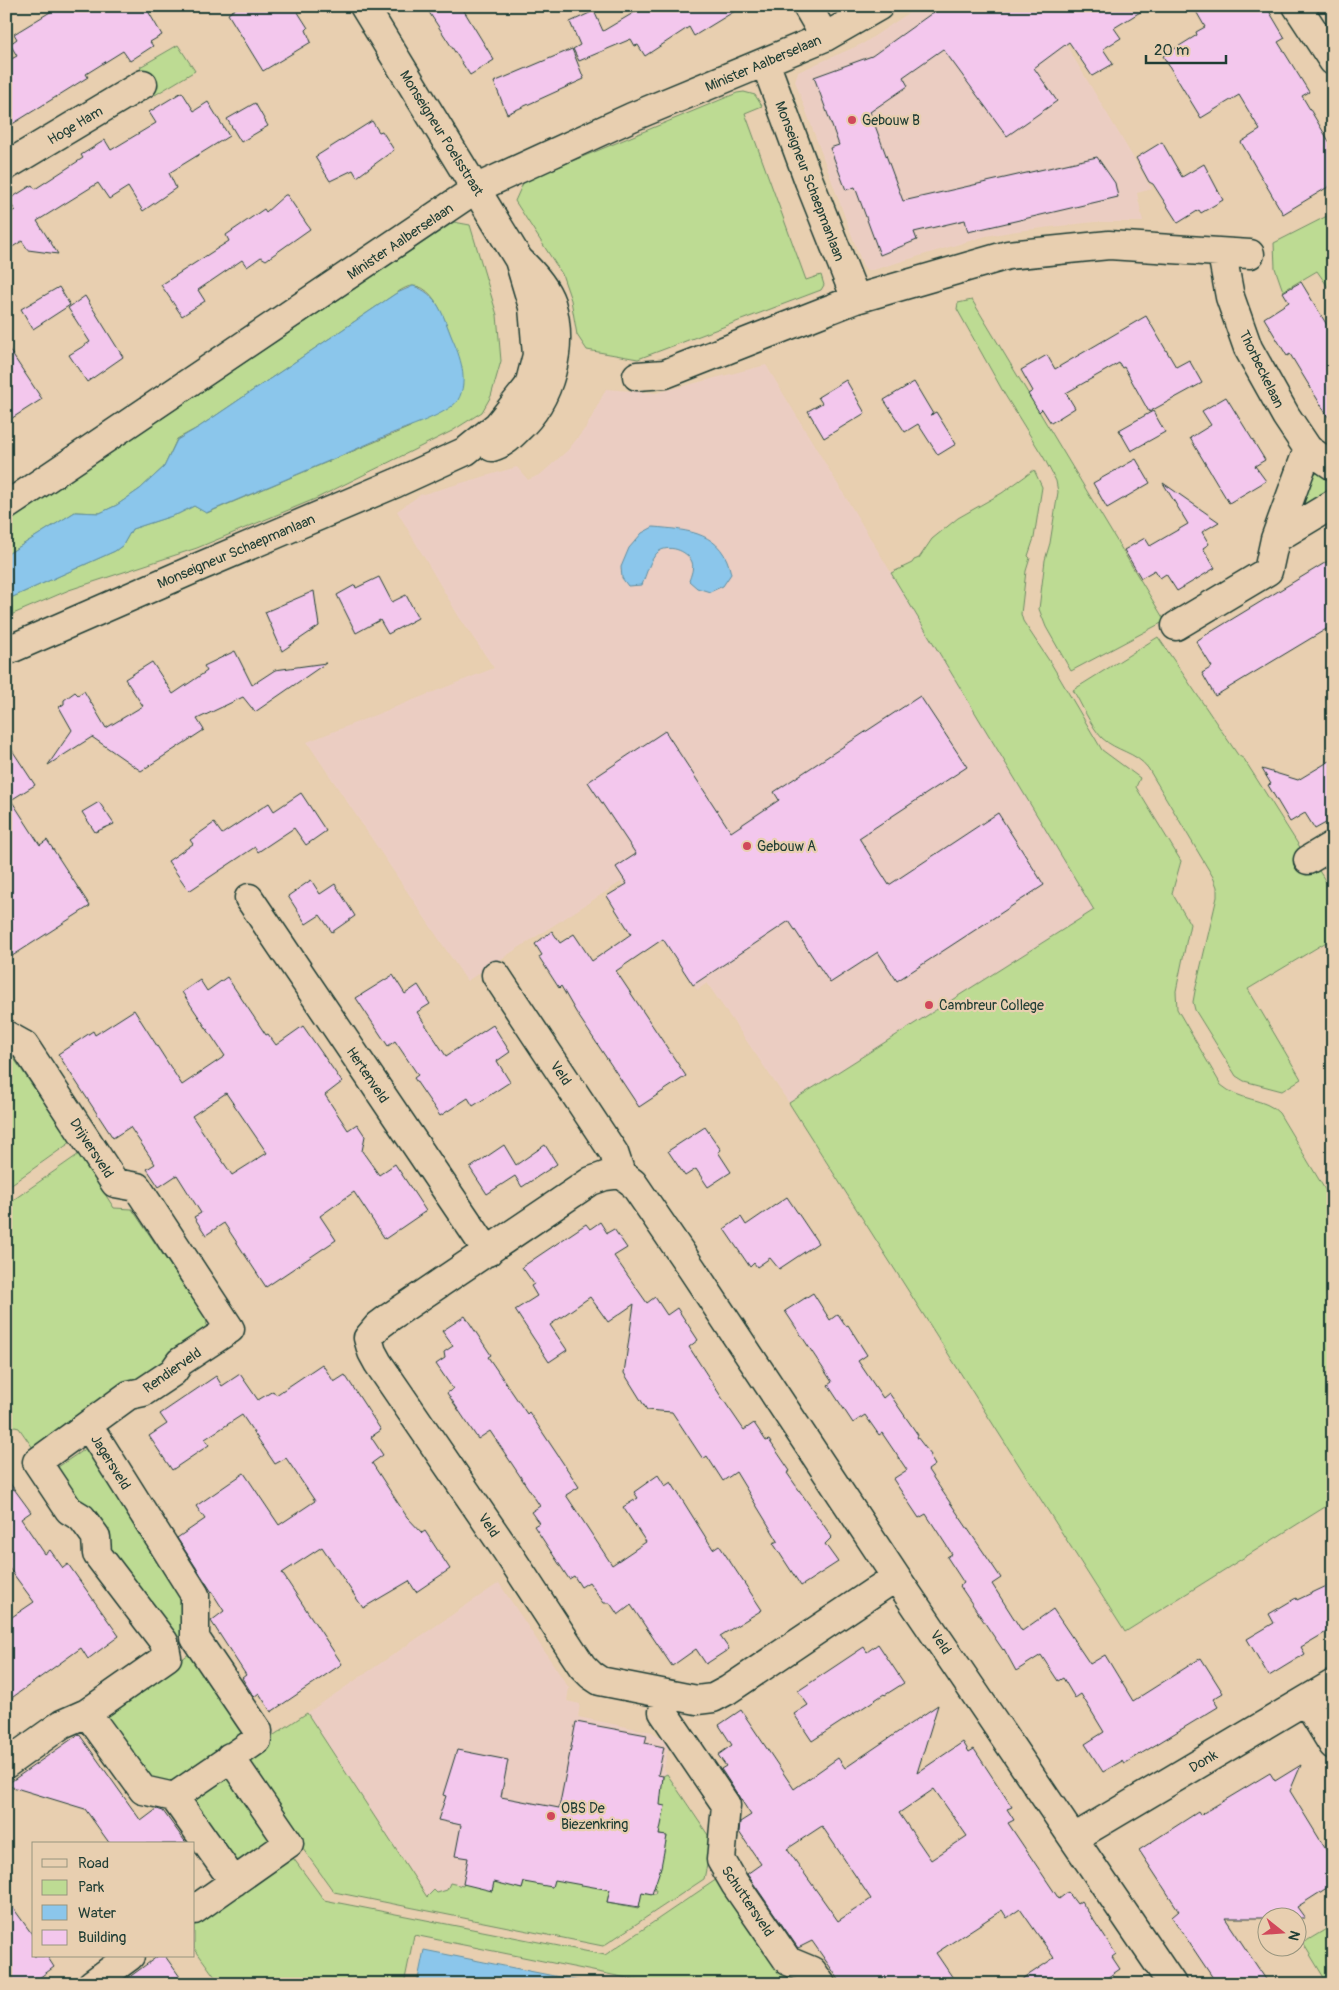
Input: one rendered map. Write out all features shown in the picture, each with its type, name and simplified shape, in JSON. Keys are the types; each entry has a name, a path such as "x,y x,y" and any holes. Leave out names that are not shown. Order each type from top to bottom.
{"street":[{"name":"Monseigneur Poelsstraat","path":"364,6 477,188 519,260 546,357"},
{"path":"807,6 826,37"},
{"name":"Minister Aalberselaan","path":"6,506 477,188 632,117 826,37 879,6"},
{"path":"1298,6 1333,61"},
{"name":"Monseigneur Schaepmanlaan","path":"766,62 809,182 856,299"},
{"name":"Hoge Ham","path":"6,166 143,84"},
{"path":"636,376 665,374 856,299 1008,255 1109,245 1222,254 1250,254"},
{"name":"Thorbeckelaan","path":"1222,254 1230,297 1248,348 1286,416 1308,449 1333,466"},
{"name":"Monseigneur Schaepmanlaan","path":"6,651 466,451 498,425 529,386 546,357"},
{"path":"1176,626 1268,571 1275,539 1308,449"},
{"path":"1275,539 1333,504"},
{"path":"1308,860 1333,845"},
{"name":"Hertenveld","path":"249,898 488,1252"},
{"name":"Veld","path":"496,976 614,1153 621,1174 633,1183 643,1196 896,1577 1074,1838"},
{"name":"Drijversveld","path":"6,1035 24,1045 114,1183 137,1187 230,1329"},
{"name":"Veld","path":"621,1174 605,1176 591,1181 378,1326 368,1338 372,1352 582,1666 590,1675 600,1680 697,1700 713,1698 772,1661 896,1577"},
{"name":"Rendierveld","path":"88,1425 130,1395 143,1392 173,1372 180,1362 230,1329"},
{"name":"Jagersveld","path":"6,1764 62,1724 88,1713 167,1657 164,1642 97,1554 96,1536 82,1518 69,1510 37,1462 88,1425 196,1594 195,1638 258,1730 257,1740 174,1797"},
{"name":"Donk","path":"1074,1838 1333,1684"},
{"name":"Schuttersveld","path":"666,1694 664,1712 726,1805 721,1860 734,1884 788,1961 812,1971 821,1984"},
{"path":"1306,1701 1333,1745"},
{"path":"88,1713 143,1790 174,1797 234,1882"},
{"path":"195,1909 289,1843 230,1757"},
{"path":"1074,1838 1172,1984"},
{"path":"92,1984 127,1958"}],"shaded area":[{"path":"919,6 1043,6 1152,189 1137,193 1143,222 1094,222 986,236 873,270 867,270 863,266 795,81 798,72 864,43"},
{"name":"Cambreur College","path":"766,365 1113,941 1333,1502 1125,1632 789,1103 707,983 697,990 621,882 467,981 307,742 494,668 459,617 397,511 420,495 517,467 528,480 541,474 568,450 587,426 606,389 656,393"},
{"path":"499,1583 569,1688 567,1701 580,1704 578,1717 652,1732 669,1743 664,1769 712,1841 704,1879 618,1935 428,1897 307,1713"}],"green space":[{"path":"178,45 195,71 155,95 139,71 140,67"},
{"path":"744,92 755,95 762,106 745,113 806,280 821,275 824,285 821,290 638,359 587,350 577,335 571,300 562,274 515,201 524,181 737,93"},
{"path":"1333,213 1333,294 1317,271 1283,291 1275,268 1274,243"},
{"path":"454,222 470,225 497,315 501,361 491,396 482,412 452,431 315,499 197,548 69,590 6,617 6,600 115,551 123,545 132,529 178,514 194,506 207,513 410,427 462,367 438,306 431,295 423,288 413,286 395,294 199,427 177,439 164,467 140,489 117,505 100,513 75,512 6,555 6,523"},
{"path":"972,300 1165,621 1071,671 1046,627 1039,609 1045,560 1050,543 1058,492 1056,481 957,309 958,303"},
{"path":"1034,470 1042,487 1034,538 1028,556 1030,558 1026,571 1021,614 1023,621 1052,665 1102,750 1140,778 1136,787 1181,861 1172,893 1190,924 1176,991 1177,1009 1221,1085 1236,1094 1274,1108 1279,1113 1333,1203 1333,1502 1125,1632 789,1103 1094,910 891,573 919,558 932,539 958,518 1002,493"},
{"path":"1318,473 1331,482 1332,490 1300,510 1312,474"},
{"path":"1158,637 1238,755 1244,759 1303,852 1316,866 1333,893 1333,938 1248,989 1301,1079 1282,1091 1244,1081 1236,1076 1195,1010 1193,1002 1217,897 1217,887 1213,877 1148,768 1138,758 1113,746 1102,738 1073,690"},
{"path":"6,1047 71,1142 6,1188"},
{"path":"79,1154 114,1208 132,1209 207,1320 206,1333 35,1451 19,1428 6,1425 6,1205"},
{"path":"89,1446 189,1597 180,1625 185,1632 176,1639 55,1469"},
{"path":"196,1649 252,1734 175,1786 149,1783 101,1717"},
{"path":"307,1713 427,1897 434,1890 437,1893 447,1890 450,1883 463,1886 464,1883 488,1888 488,1890 492,1891 494,1881 518,1886 518,1888 522,1889 525,1879 552,1887 554,1877 578,1882 578,1884 582,1885 584,1875 611,1883 607,1902 638,1908 642,1892 655,1894 656,1890 654,1890 658,1865 667,1837 657,1834 655,1804 660,1780 663,1780 663,1776 667,1774 712,1841 704,1879 603,1946 334,1892 238,1759"},
{"path":"228,1767 281,1841 237,1872 183,1797"},
{"path":"288,1851 324,1900 605,1955 720,1877 813,1984 657,1984 414,1935 404,1984 220,1984 195,1949 195,1918"},
{"path":"1333,1925 1333,1976 1326,1981 1306,1948 1306,1941"}],"water":[{"path":"413,286 421,289 434,300 446,322 458,353 463,385 458,400 453,405 426,420 206,513 194,506 178,514 132,529 123,545 115,551 6,600 6,555 75,512 100,513 117,505 140,489 164,467 177,440 395,294"},
{"path":"653,527 691,532 712,541 727,560 731,574 723,586 710,592 697,588 689,581 693,567 690,558 682,551 667,548 655,555 642,585 628,586 622,578 621,567 629,548 642,533"},
{"path":"424,1950 594,1984 417,1984"}],"building":[{"path":"60,6 145,6 162,35 150,42 153,46 130,61 123,51 86,74 88,77 6,128 6,62 17,56 10,44 17,39 14,34"},
{"path":"239,6 294,6 308,28 306,30 311,42 263,71 228,14"},
{"path":"425,6 461,6 494,60 470,75"},
{"path":"645,6 743,6 694,36 689,27 645,56 638,45 635,46 631,39 579,61 573,49 580,45 570,22 594,11 603,31"},
{"name":"Gebouw B","path":"942,6 1150,6 1114,28 1121,38 1103,49 1113,64 1092,76 1069,42 1034,68 1057,101 1007,136 943,49 903,77 908,86 870,112 903,201 1097,157 1115,183 1118,197 968,232 965,220 914,232 917,240 880,255 855,187 846,190 830,148 839,145 814,77 872,56"},
{"path":"1193,6 1266,6 1285,38 1278,42 1309,92 1302,96 1333,148 1333,184 1283,214 1241,142 1260,130 1239,95 1201,118 1163,56 1197,35 1196,32 1205,27"},
{"path":"572,49 584,79 507,114 494,82"},
{"path":"182,92 194,111 208,102 229,136 169,173 176,188 143,211 128,187 109,199 98,183 37,221 58,254 28,250 22,241 6,251 6,215 15,210 8,200 32,185 35,189 83,158 81,155 105,140 111,150 156,123 149,112"},
{"path":"255,103 268,126 241,142 227,119"},
{"path":"372,121 379,132 382,131 394,150 357,177 353,170 330,181 315,157"},
{"path":"1162,142 1182,177 1204,164 1223,200 1201,213 1199,210 1178,223 1153,184 1149,182 1136,158"},
{"path":"287,195 310,229 266,260 261,257 247,267 242,260 198,290 205,301 182,316 161,285 229,241 226,235 264,209 266,212"},
{"path":"1301,282 1333,335 1333,425 1290,354 1287,356 1264,318 1289,302 1283,292"},
{"path":"59,287 70,305 33,329 21,309"},
{"path":"85,296 123,357 87,382 69,355 90,342 68,308"},
{"path":"1146,316 1176,367 1189,360 1202,383 1149,412 1124,367 1122,368 1119,363 1066,393 1075,408 1051,423 1042,409 1039,412 1028,394 1033,391 1021,370 1047,355 1055,369"},
{"path":"6,345 42,399 6,422"},
{"path":"846,380 865,413 824,438 808,411 822,403 818,397"},
{"path":"914,382 933,414 936,412 956,444 938,455 918,424 905,432 884,400"},
{"path":"1226,397 1265,460 1255,466 1266,481 1229,503 1190,438 1211,425 1202,411"},
{"path":"1153,411 1165,432 1131,451 1119,430"},
{"path":"1136,459 1150,483 1107,508 1093,483"},
{"path":"1163,483 1219,522 1202,532 1209,544 1203,548 1215,568 1177,591 1166,574 1160,578 1155,570 1141,578 1124,550 1145,538 1150,546 1188,524"},
{"path":"1333,558 1333,625 1215,696 1202,673 1212,667 1196,641"},
{"path":"379,577 392,602 406,595 418,618 388,634 380,620 356,633 337,595 355,585 356,588"},
{"path":"314,591 319,626 282,651 265,612"},
{"path":"235,651 252,685 275,670 326,663 255,712 243,697 197,719 204,730 141,771 92,737 48,765 72,730 59,707 64,704 64,700 75,692 78,695 84,691 106,728 143,706 125,679 152,662 173,694 207,671 204,666"},
{"name":"Gebouw A","path":"920,696 967,767 859,838 889,885 998,813 1044,885 897,981 878,952 830,983 789,921 693,985 663,939 616,971 686,1076 639,1107 561,986 559,988 539,957 542,955 535,944 552,931 560,943 574,934 592,961 631,934 607,896 627,884 616,867 636,854 588,782 665,731 731,832 779,800 774,792"},
{"path":"6,741 35,785 11,800 40,845 47,840 90,906 6,960"},
{"path":"1333,759 1333,819 1315,829 1305,813 1290,822 1268,785 1271,784 1262,769 1298,780"},
{"path":"301,793 326,831 306,845 294,828 258,852 255,847 189,891 168,861 193,844 190,840 214,823 222,834 269,803 274,811"},
{"path":"99,802 114,824 95,832 82,812"},
{"path":"311,880 320,894 335,884 355,916 332,932 320,915 306,924 288,896"},
{"path":"393,975 405,994 418,985 430,1004 417,1012 446,1056 493,1025 510,1052 497,1061 510,1082 473,1106 468,1098 440,1116 414,1078 418,1075 395,1041 388,1046 356,998"},
{"path":"227,977 266,1035 268,1034 276,1045 303,1026 342,1082 325,1095 348,1130 357,1124 365,1136 362,1151 379,1175 395,1164 426,1211 385,1239 354,1192 320,1216 336,1240 266,1287 224,1223 206,1235 194,1217 201,1213 177,1175 159,1187 147,1169 155,1164 130,1127 113,1138 58,1054 93,1031 95,1035 134,1010 182,1085 225,1056 182,992 200,980 207,991","holes":["226,1093 267,1153 232,1175 192,1116"]},
{"path":"705,1127 721,1150 718,1152 731,1172 708,1187 696,1169 685,1176 668,1151"},
{"path":"504,1145 516,1165 545,1145 557,1164 522,1187 515,1176 487,1194 470,1168"},
{"path":"787,1197 818,1243 779,1269 770,1258 757,1267 754,1263 750,1267 724,1229 741,1217 746,1225"},
{"path":"600,1222 607,1233 614,1229 627,1248 614,1256 647,1303 655,1297 667,1315 677,1308 698,1340 689,1347 722,1398 744,1430 754,1423 766,1441 769,1440 790,1471 787,1473 832,1537 825,1544 838,1562 801,1586 773,1543 778,1541 736,1472 723,1481 707,1456 703,1459 672,1412 647,1410 624,1373 634,1304 608,1322 590,1297 550,1325 567,1350 549,1362 515,1310 537,1296 531,1286 534,1284 522,1267 586,1224 590,1229"},
{"path":"813,1293 830,1320 838,1314 846,1326 848,1325 867,1355 858,1361 883,1398 889,1393 931,1455 930,1457 935,1465 928,1470 1001,1578 992,1584 1022,1631 1053,1609 1090,1664 1105,1655 1133,1701 1201,1658 1223,1693 1213,1699 1218,1707 1124,1764 1122,1761 1103,1772 1085,1744 1104,1732 1081,1694 1075,1698 1063,1678 1058,1681 1041,1655 1016,1671 1004,1649 960,1586 964,1583 947,1557 952,1554 926,1514 919,1518 893,1479 907,1470 882,1433 879,1435 865,1415 853,1423 828,1385 832,1382 785,1311"},
{"path":"465,1316 491,1355 488,1357 527,1414 529,1412 579,1487 566,1495 612,1565 646,1542 623,1507 638,1498 634,1492 658,1475 665,1486 671,1482 713,1549 719,1545 762,1610 720,1636 729,1649 706,1664 696,1649 672,1666 631,1605 618,1615 610,1603 604,1603 589,1582 581,1587 574,1576 569,1579 534,1526 539,1523 531,1512 540,1506 490,1431 478,1439 447,1393 453,1389 436,1364 445,1358 444,1352 453,1346 442,1331"},
{"path":"322,1364 334,1382 345,1375 381,1430 371,1437 383,1455 372,1463 407,1517 422,1533 425,1531 450,1569 416,1592 409,1581 363,1608 322,1547 282,1573 342,1664 271,1712 259,1693 254,1697 242,1678 246,1675 211,1621 224,1611 177,1538 205,1519 196,1506 244,1473 279,1525 315,1501 286,1458 275,1464 242,1415 205,1439 209,1445 172,1470 149,1436 167,1424 160,1414 216,1376 222,1386 240,1374 258,1400 273,1391 276,1395"},
{"path":"6,1478 31,1512 21,1519 45,1554 50,1550 63,1568 68,1564 119,1636 88,1659 81,1648 6,1702 6,1621 34,1602 6,1564"},
{"path":"1333,1583 1333,1628 1301,1647 1305,1654 1269,1676 1247,1639 1274,1623 1269,1614 1296,1598 1297,1600"},
{"path":"878,1644 904,1683 812,1741 794,1714 808,1705 798,1691 864,1647 867,1652"},
{"path":"938,1705 917,1773 963,1742 969,1752 974,1749 1012,1807 1007,1809 1014,1820 1008,1823 1059,1899 1068,1892 1077,1904 1081,1901 1116,1954 1112,1957 1120,1969 1098,1984 1015,1984 1054,1958 1020,1909 1007,1918 1002,1910 936,1953 957,1984 842,1984 812,1941 798,1948 747,1874 761,1864 739,1832 740,1822 751,1815 721,1769 726,1766 718,1755 732,1745 719,1725 741,1710 794,1789 838,1758 845,1768","holes":["934,1789 967,1836 931,1860 899,1813","822,1826 871,1899 838,1921 787,1849"]},
{"name":"OBS De Biezenkring","path":"576,1722 647,1735 645,1743 664,1747 658,1775 663,1776 660,1805 665,1806 659,1835 667,1836 661,1867 652,1894 642,1892 639,1907 607,1902 610,1890 554,1880 552,1887 524,1882 522,1889 494,1882 492,1891 463,1884 468,1858 455,1856 461,1825 438,1820 446,1796 443,1795 457,1750 508,1760 501,1797 559,1808"},
{"path":"79,1734 141,1821 157,1809 163,1811 186,1842 109,1842 85,1809 6,1785"},
{"path":"1301,1765 1290,1791 1333,1861 1333,1884 1298,1908 1256,1908 1256,1918 1225,1918 1269,1984 1217,1984 1172,1917 1179,1911 1139,1850 1198,1812 1200,1815 1270,1773 1275,1781"},
{"path":"6,1898 32,1934 32,1958 48,1958 54,1967 31,1984 6,1984"},
{"path":"155,1958 166,1958 185,1984 120,1984"}],"place":[{"name":"Gebouw B","path":"852,120"},
{"name":"Gebouw A","path":"747,846"},
{"name":"Cambreur College","path":"929,1005"},
{"name":"OBS De Biezenkring","path":"551,1816"}]}
